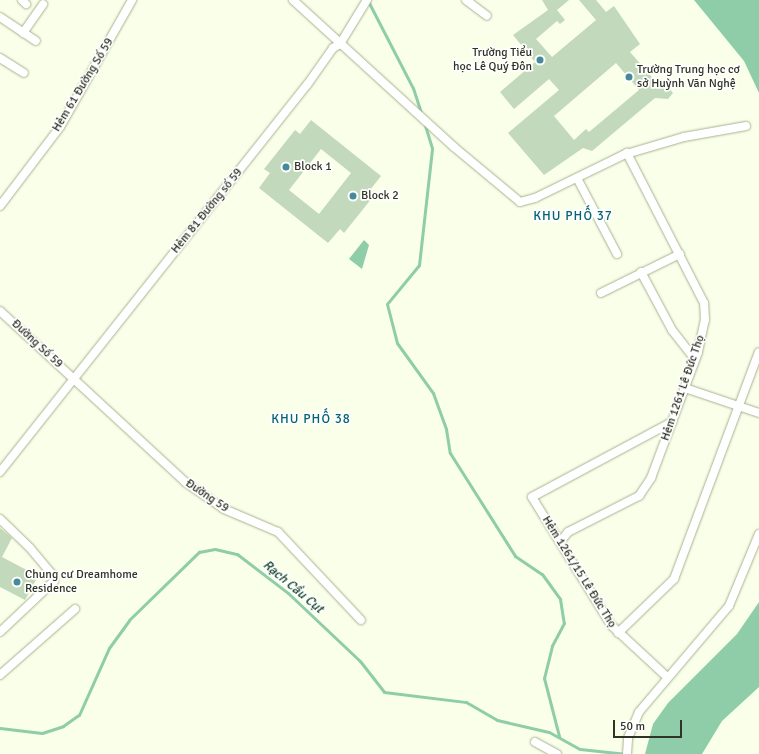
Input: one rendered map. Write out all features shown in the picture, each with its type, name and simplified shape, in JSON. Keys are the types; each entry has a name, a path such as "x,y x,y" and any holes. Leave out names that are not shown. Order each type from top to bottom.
{"street":[{"name":"Hẻm 61 Đường Số 59","path":"0,206 60,127 132,0"},
{"path":"293,0 429,125 520,202 528,202 627,153 693,135 746,126"},
{"path":"466,0 487,16"},
{"name":"Hẻm 81 Đường số 59","path":"0,472 73,378 308,85 333,48 340,44 365,2"},
{"path":"22,33 43,4"},
{"path":"0,17 36,41"},
{"path":"0,58 24,73"},
{"name":"Hẻm 1261 Lê Đức Thọ","path":"560,542 568,532 639,496 651,478 695,359 705,320 704,303 627,153"},
{"path":"576,178 617,254"},
{"path":"601,292 680,254"},
{"path":"642,272 672,330 695,359"},
{"name":"Đường Số 59","path":"0,311 73,378"},
{"path":"618,633 674,579 741,407 759,352"},
{"name":"Đường 59","path":"73,378 185,482 224,509 278,532 361,620"},
{"path":"684,388 759,413"},
{"name":"Hẻm 1261/15 Lê Đức Thọ","path":"666,676 618,633 532,497 672,422"},
{"path":"0,519 30,548 52,574 54,581 52,587 0,632"},
{"path":"627,754 628,738 639,712 666,676 730,606 759,534"},
{"path":"0,675 75,609"},
{"path":"535,742 557,754"}],"shaded area":[{"path":"694,0 759,0 759,93 744,61"},
{"path":"364,240 369,245 362,269 349,259"},
{"path":"759,602 759,687 722,721 702,754 645,754 653,724 668,703 737,634"}],"building":[{"path":"542,0 569,0 557,10 565,20 560,24 557,21 536,39 552,57 596,20 579,0 596,0 606,12 614,6 640,44 630,52 657,83 666,85 673,93 668,99 655,98 592,151 583,148 544,175 508,133 559,90 549,79 514,109 500,92 535,62 513,35 548,10","holes":["616,63 639,90 589,132 586,129 574,140 554,116"]},
{"path":"311,120 381,176 370,190 375,194 364,208 344,233 340,229 328,243 259,188 270,173 264,169 295,130 300,134","holes":["321,149 351,173 319,214 289,190"]},
{"name":"Chung cư Dreamhome Residence","path":"0,528 12,538 2,557 38,576 25,600 0,587"}],"waterway":[{"path":"368,1 413,88 421,113"},
{"path":"424,122 432,149 419,265 387,304 397,343 433,393 446,429 450,453 515,556 542,574 560,599 564,623 552,646 544,678 559,736"},
{"name":"Rạch Cầu Cụt","path":"0,728 42,733 63,726 79,715 109,648 129,620 199,552 215,549 237,554 288,593 360,661 384,692 466,702 497,720 549,732 580,749 627,754"}],"place":[{"name":"Trường Tiểu học Lê Quý Đôn","path":"540,60"},
{"name":"Trường Trung học cơ sở Huỳnh Văn Nghệ","path":"629,77"},
{"name":"Block 1","path":"286,167"},
{"name":"Block 2","path":"353,196"},
{"name":"Chung cư Dreamhome Residence","path":"17,582"}],"district":[{"name":"KHU PHỐ 37","path":"573,216"},
{"name":"KHU PHỐ 38","path":"311,419"}]}
